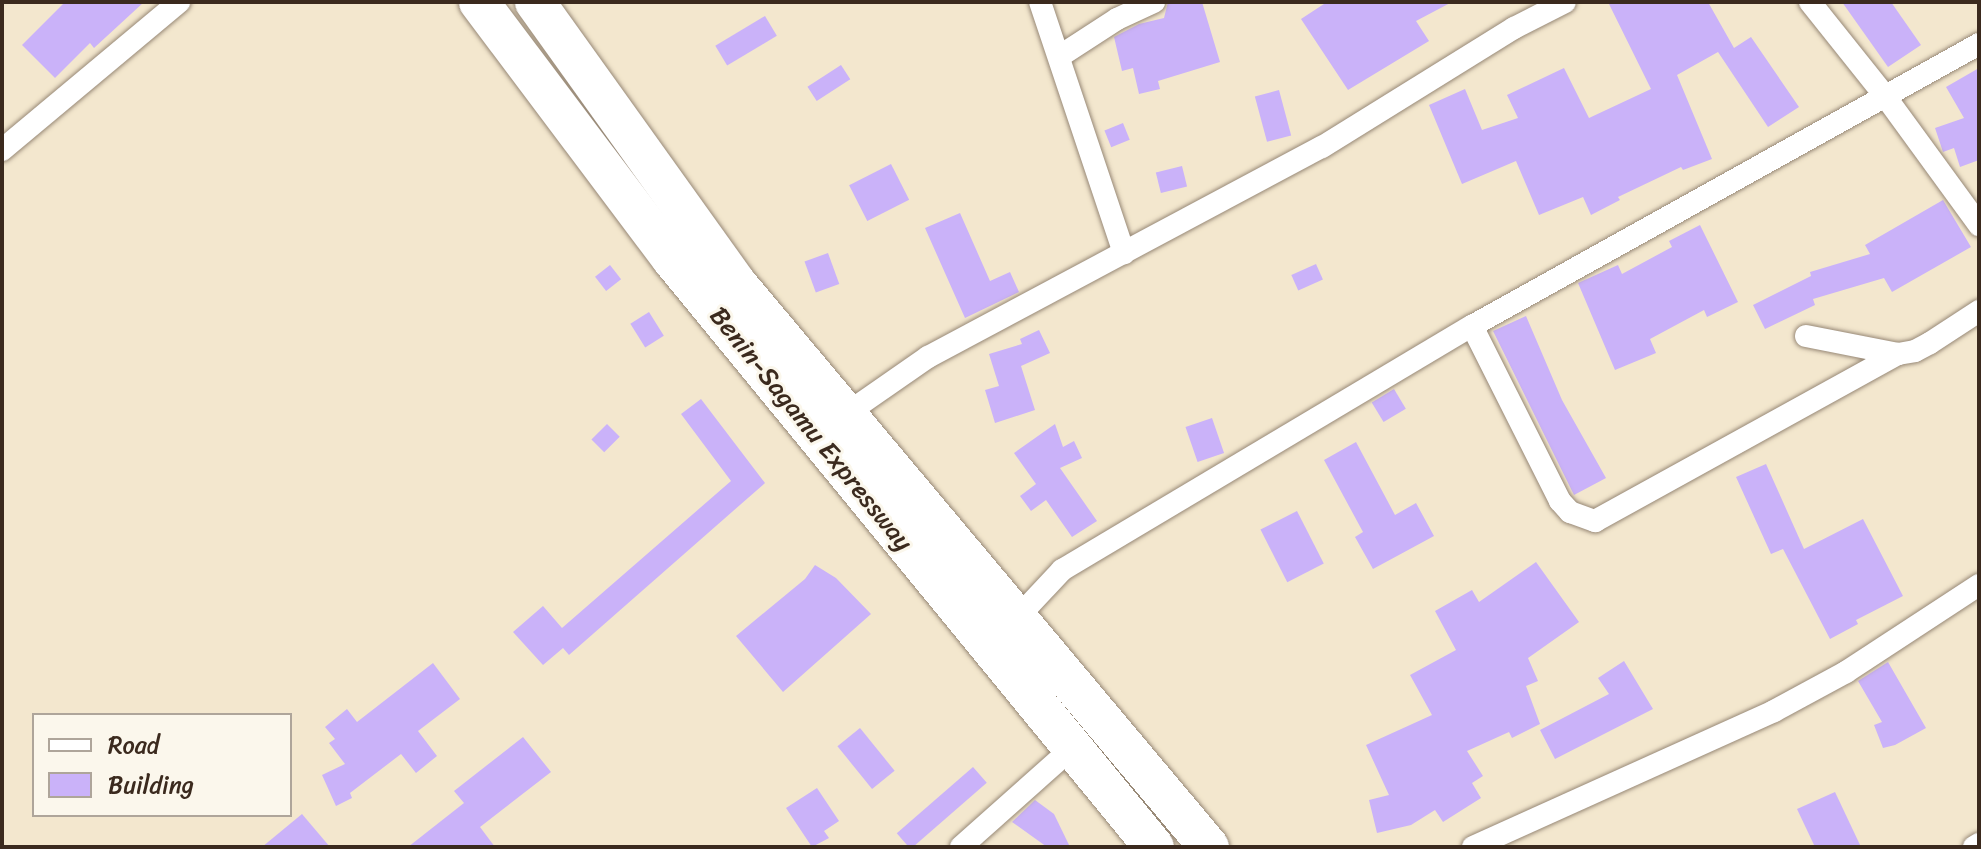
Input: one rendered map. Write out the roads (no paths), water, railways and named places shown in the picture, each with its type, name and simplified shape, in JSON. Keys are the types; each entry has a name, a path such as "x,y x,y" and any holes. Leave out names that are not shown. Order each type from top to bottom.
{"highway":[{"name":"Benin-Sagamu Expressway","path":"479,2 672,259 1154,847"},
{"path":"535,2 736,283 1209,847"}],"street":[{"path":"2,150 179,2"},
{"path":"1040,2 1124,253"},
{"path":"1060,56 1117,19 1154,2"},
{"path":"846,414 928,357 1322,147 1514,28 1565,2"},
{"path":"1810,2 1885,96 1979,225"},
{"path":"1017,618 1062,570 1472,326 1979,44"},
{"path":"1472,326 1560,501 1570,512 1595,521 1898,354 1915,351 1930,343 1979,311"},
{"path":"1806,336 1898,354"},
{"path":"1473,847 1774,711 1846,672 1979,585"},
{"path":"961,847 1071,749"}]}
